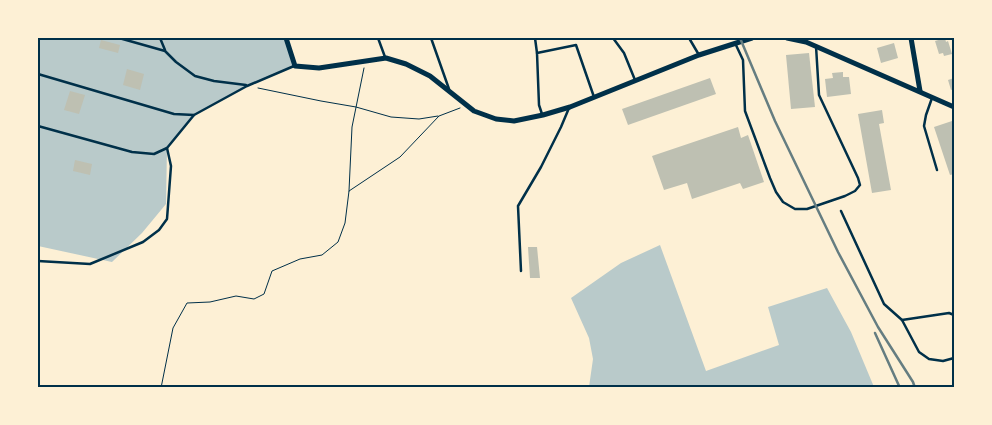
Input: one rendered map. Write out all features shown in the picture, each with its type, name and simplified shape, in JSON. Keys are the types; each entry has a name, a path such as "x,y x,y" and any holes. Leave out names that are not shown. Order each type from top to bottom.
{"street":[{"path":"286,38 295,66 319,68 386,58 406,64 430,76 474,111 514,121 570,107 699,54 752,38"},
{"path":"787,38 816,46 954,107"},
{"path":"911,38 920,91"}],"lane":[{"path":"119,38 165,51"},
{"path":"160,38 165,51 195,76 247,86"},
{"path":"378,38 386,58"},
{"path":"430,38 449,90"},
{"path":"535,38 539,105 543,115"},
{"path":"613,38 624,53 635,81"},
{"path":"689,38 699,54"},
{"path":"735,43 742,60 745,111 776,192 783,202 795,209 807,209 845,196 855,191 860,185 819,95 816,46"},
{"path":"537,53 576,45 594,96"},
{"path":"38,126 132,152 154,154 167,148 194,115 247,86 295,66"},
{"path":"38,74 174,114 194,115"},
{"path":"932,98 924,126 937,170"},
{"path":"521,271 518,206 541,167 570,107"},
{"path":"38,261 90,264 143,242 159,230 167,219 171,166 167,148"},
{"path":"840,211 884,304 902,320 919,352 929,359 943,361 954,358"},
{"path":"902,320 949,313 954,315"}],"path":[{"path":"160,388 173,328 187,303 210,302 236,296 254,299 264,294 272,271 300,259 322,255 338,242 345,224 349,191 352,128 366,61"},
{"path":"247,86 356,106 391,117 419,118 439,116 468,106"},
{"path":"349,191 400,157 439,116"}],"shaded area":[{"path":"38,38 286,38 295,66 247,86 195,115 167,148 166,204 142,233 112,262 38,246"},
{"path":"660,245 706,371 779,345 768,307 827,288 851,332 874,387 589,387 593,359 589,338 571,298 621,263"}],"building":[{"path":"945,38 946,42 948,41 952,54 944,56 943,53 939,54 935,41"},
{"path":"101,40 120,45 118,53 99,48"},
{"path":"894,43 898,58 881,63 877,48"},
{"path":"809,53 815,107 791,109 786,55"},
{"path":"127,69 144,74 140,90 123,85"},
{"path":"843,72 843,77 849,77 851,94 827,97 825,79 833,78 832,73"},
{"path":"710,78 716,94 628,125 622,109"},
{"path":"954,78 954,89 951,90 948,80"},
{"path":"70,91 85,95 79,114 64,110"},
{"path":"882,110 884,123 879,124 891,190 872,193 858,114"},
{"path":"952,121 954,129 954,174 950,175 934,127"},
{"path":"738,127 741,138 748,135 764,182 743,189 740,183 692,199 687,183 664,190 652,156"},
{"path":"75,160 92,164 90,175 73,171"},
{"path":"528,247 537,247 540,278 530,278"}],"railway":[{"path":"740,38 775,121 838,252 878,327 915,388"},
{"path":"875,333 900,388"}]}
